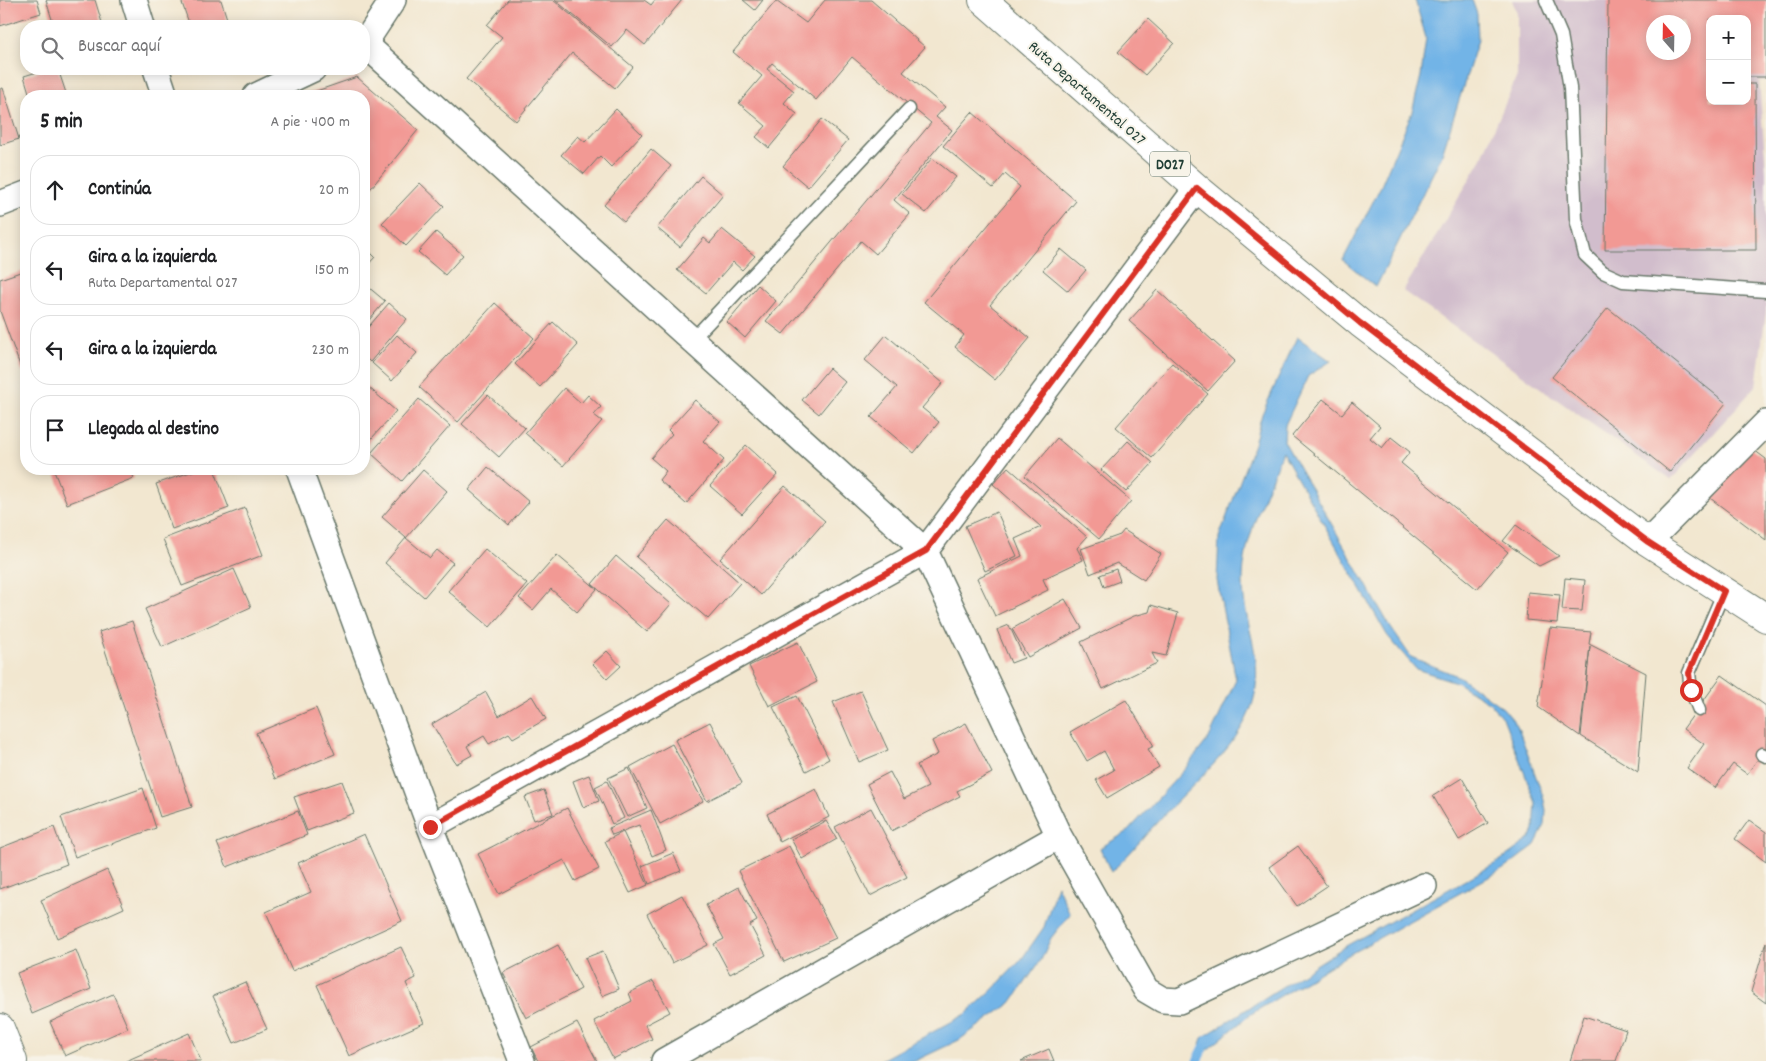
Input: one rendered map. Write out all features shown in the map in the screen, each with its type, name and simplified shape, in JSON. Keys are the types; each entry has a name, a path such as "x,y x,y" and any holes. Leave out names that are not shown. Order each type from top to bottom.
{"main road":[{"name":"Ruta Departamental 027","path":"983,0 1197,188 1360,323 1648,542 1766,618"},
{"path":"0,1028 13,1061"}],"street":[{"path":"134,0 140,20"},
{"path":"370,35 393,0"},
{"path":"370,49 926,551 1059,836 1146,990 1163,1000 1179,1001 1424,886"},
{"path":"158,75 163,90"},
{"path":"269,90 301,75"},
{"path":"430,827 926,551 1197,188"},
{"path":"0,204 20,196"},
{"path":"1648,542 1766,424"},
{"path":"301,475 430,827 522,1061"},
{"path":"664,1061 1059,836"}],"lane":[{"path":"1546,0 1561,35 1570,88 1576,219 1585,255 1603,272 1623,281 1766,291"},
{"path":"692,340 909,109"},
{"path":"1699,710 1691,690 1689,673 1724,591"}],"shaded area":[{"path":"1512,0 1766,0 1766,80 1759,81 1766,171 1766,312 1756,386 1671,480 1403,291 1480,162 1517,76 1517,13"}],"water":[{"path":"1415,0 1472,0 1477,14 1478,40 1441,157 1376,287 1343,260 1381,186 1412,112 1421,76 1426,38"},
{"path":"1297,337 1331,361 1308,376 1285,425 1284,441 1391,628 1411,657 1460,677 1503,708 1517,725 1543,796 1546,810 1545,825 1535,845 1505,868 1350,954 1251,1014 1206,1051 1200,1044 1202,1038 1344,947 1498,862 1530,839 1534,830 1536,803 1504,720 1490,703 1456,682 1416,669 1387,635 1282,451 1256,517 1244,568 1244,599 1255,652 1257,679 1250,712 1241,729 1216,761 1111,872 1100,848 1127,832 1184,770 1209,738 1236,680 1217,580 1219,537 1254,444 1262,414"},
{"path":"1057,885 1070,914 1051,938 1041,960 1011,1003 959,1040 915,1061 879,1061 966,1014 991,991 1021,960 1044,927"}],"building":[{"path":"0,0 37,0 41,13 0,26"},
{"path":"46,0 95,0 101,20 52,20"},
{"path":"181,0 221,0 227,20 188,20"},
{"path":"508,0 553,0 633,67 615,88 572,53 516,121 466,79 502,37 487,25"},
{"path":"555,0 644,0 651,5 655,0 682,0 645,45 627,30 612,47"},
{"path":"743,0 763,0 755,10"},
{"path":"825,0 871,0 925,47 903,72 945,107 936,117 952,130 894,200 910,214 876,254 861,241 783,334 766,321 931,123 852,57 816,100 772,63 767,69 794,91 784,103 797,114 769,148 756,137 766,126 739,103 762,76 733,52 776,1 806,23"},
{"path":"1608,0 1766,0 1766,77 1751,77 1751,15 1706,15 1706,105 1751,105 1751,84 1755,84 1756,250 1605,250"},
{"path":"1148,19 1174,43 1145,75 1118,52"},
{"path":"60,75 65,90 28,90 24,76"},
{"path":"357,77 418,130 370,189 370,90 319,90"},
{"path":"3,88 19,139 0,145 0,89"},
{"path":"616,109 642,134 611,167 600,156 584,174 561,155 578,136 585,142"},
{"path":"972,112 1076,201 990,305 1030,338 995,380 955,347 964,335 924,302 1020,187 1005,174 993,188 943,146"},
{"path":"822,119 848,140 808,187 783,166"},
{"path":"651,149 671,166 624,222 604,205"},
{"path":"932,158 956,177 926,213 902,194"},
{"path":"701,176 723,195 680,247 657,228"},
{"path":"420,183 444,206 406,246 382,223"},
{"path":"722,229 755,256 742,270 733,262 706,293 677,270 704,238 710,243"},
{"path":"436,232 463,255 445,275 418,252"},
{"path":"1061,249 1086,270 1068,291 1043,270"},
{"path":"370,252 375,257 370,262"},
{"path":"20,272 20,366 0,311 0,279"},
{"path":"758,285 776,301 745,338 727,322"},
{"path":"370,288 385,301 370,319"},
{"path":"1157,290 1235,361 1208,391 1129,321"},
{"path":"389,303 407,319 370,362 370,325"},
{"path":"495,303 534,338 458,422 419,387"},
{"path":"1608,308 1726,403 1670,472 1552,377"},
{"path":"553,322 578,345 540,387 515,364"},
{"path":"397,335 417,353 392,381 372,363"},
{"path":"886,335 943,383 922,408 939,422 914,453 871,417 897,387 865,360"},
{"path":"1172,363 1208,394 1152,458 1116,427"},
{"path":"829,368 845,382 819,414 802,400"},
{"path":"564,388 581,403 588,395 601,407 594,415 602,421 563,466 525,433"},
{"path":"370,389 396,411 370,440"},
{"path":"488,395 525,428 499,457 462,424"},
{"path":"419,399 450,426 402,481 371,453"},
{"path":"1323,399 1342,414 1352,402 1380,426 1370,438 1382,448 1391,437 1410,452 1401,463 1508,552 1477,589 1292,436"},
{"path":"695,400 720,422 703,441 724,460 686,504 659,480 666,471 651,458 672,434 668,430"},
{"path":"1057,438 1131,501 1099,539 1025,476"},
{"path":"1128,441 1153,463 1126,492 1101,470"},
{"path":"746,445 778,474 742,514 710,486"},
{"path":"1750,447 1766,459 1766,540 1710,498"},
{"path":"488,467 529,502 509,525 469,490"},
{"path":"1008,467 1087,537 1077,548 1083,560 1043,579 1048,590 995,616 977,578 1022,556 1015,539 1041,527 993,484"},
{"path":"423,470 447,491 406,538 382,517"},
{"path":"56,475 133,475 134,478 67,504"},
{"path":"182,475 216,475 229,508 172,529 156,484"},
{"path":"785,486 825,521 761,595 720,559"},
{"path":"245,508 263,555 182,586 163,539"},
{"path":"997,512 1017,556 985,571 965,526"},
{"path":"668,520 740,583 708,619 636,557"},
{"path":"1516,525 1559,556 1539,566 1503,541"},
{"path":"1124,530 1161,554 1144,580 1117,563 1090,574 1081,549 1120,535"},
{"path":"406,538 430,558 437,550 453,563 424,597 385,563"},
{"path":"485,549 527,584 490,627 448,591"},
{"path":"557,555 597,589 577,612 551,589 533,610 519,598"},
{"path":"616,556 671,604 647,632 592,584"},
{"path":"234,569 251,607 162,647 145,609"},
{"path":"1116,569 1120,581 1104,587 1100,575"},
{"path":"1565,578 1585,580 1582,611 1562,610"},
{"path":"1528,592 1560,595 1557,623 1526,620"},
{"path":"1065,599 1082,628 1028,657 1012,629"},
{"path":"1151,605 1178,613 1166,656 1152,653 1157,663 1103,689 1081,642 1134,616 1149,612"},
{"path":"132,621 192,807 160,817 99,632"},
{"path":"1009,625 1024,658 1011,663 997,630"},
{"path":"1550,628 1591,632 1589,644 1646,673 1638,772 1581,736 1590,646 1580,736 1538,707"},
{"path":"798,642 817,682 769,706 749,666"},
{"path":"607,651 621,666 607,679 593,664"},
{"path":"1722,675 1766,706 1766,748 1747,774 1733,764 1715,788 1687,768 1704,744 1683,729"},
{"path":"861,691 888,750 859,762 833,702"},
{"path":"486,692 499,716 532,696 546,719 513,738 509,733 489,744 484,736 467,746 472,755 456,764 432,724"},
{"path":"797,696 829,759 806,771 773,707"},
{"path":"1126,700 1154,746 1148,749 1159,767 1107,798 1096,780 1114,770 1104,751 1087,761 1070,732"},
{"path":"316,708 335,754 275,779 256,733"},
{"path":"710,722 742,783 707,801 675,740"},
{"path":"966,723 992,773 957,791 960,796 891,831 867,784 890,772 904,799 928,787 917,765 938,754 932,741"},
{"path":"672,744 703,801 660,824 630,767"},
{"path":"629,768 647,808 627,817 608,778"},
{"path":"589,775 599,801 583,807 573,781"},
{"path":"1462,778 1488,823 1459,840 1433,796"},
{"path":"342,781 354,813 307,831 294,797"},
{"path":"607,781 624,818 612,824 595,787"},
{"path":"143,788 156,828 75,857 61,817"},
{"path":"816,789 829,817 780,842 767,814"},
{"path":"544,790 553,814 534,820 525,797"},
{"path":"567,808 599,869 575,881 564,860 499,894 478,854"},
{"path":"871,808 907,877 870,896 835,827"},
{"path":"651,810 666,850 652,856 639,825 612,835 609,828"},
{"path":"298,811 307,835 227,867 217,843"},
{"path":"1749,820 1766,832 1766,862 1735,839"},
{"path":"826,821 837,839 802,859 791,839"},
{"path":"54,827 67,864 0,889 0,848"},
{"path":"623,832 648,885 630,893 605,841"},
{"path":"364,834 402,921 292,971 266,912 311,892 298,863"},
{"path":"789,846 836,938 784,962 738,871"},
{"path":"1298,846 1327,886 1297,906 1269,867"},
{"path":"673,853 681,871 649,884 642,866"},
{"path":"107,870 124,908 57,938 41,900"},
{"path":"739,887 757,921 750,925 766,955 730,974 714,944 724,939 706,905"},
{"path":"682,895 708,945 672,963 647,914"},
{"path":"1766,942 1766,1003 1751,992"},
{"path":"558,945 581,989 526,1018 503,973"},
{"path":"401,947 416,978 406,983 424,1023 349,1056 317,985"},
{"path":"76,950 91,989 32,1014 17,973"},
{"path":"603,951 619,989 602,996 585,958"},
{"path":"653,981 670,1012 645,1025 652,1039 613,1059 594,1021 632,1001 629,993"},
{"path":"245,982 267,1029 234,1043 213,996"},
{"path":"113,994 128,1028 65,1056 50,1022"},
{"path":"1584,1016 1626,1030 1616,1061 1570,1061"},
{"path":"577,1023 597,1061 538,1061 531,1047"},
{"path":"189,1033 201,1061 126,1061"},
{"path":"1049,1049 1054,1061 1021,1061"}],"waterway":[{"path":"1197,1061 1208,1039"}],"route":[{"path":"430,827 926,551 1197,188 1360,323 1648,542 1724,591 1689,673 1691,690"}]}
